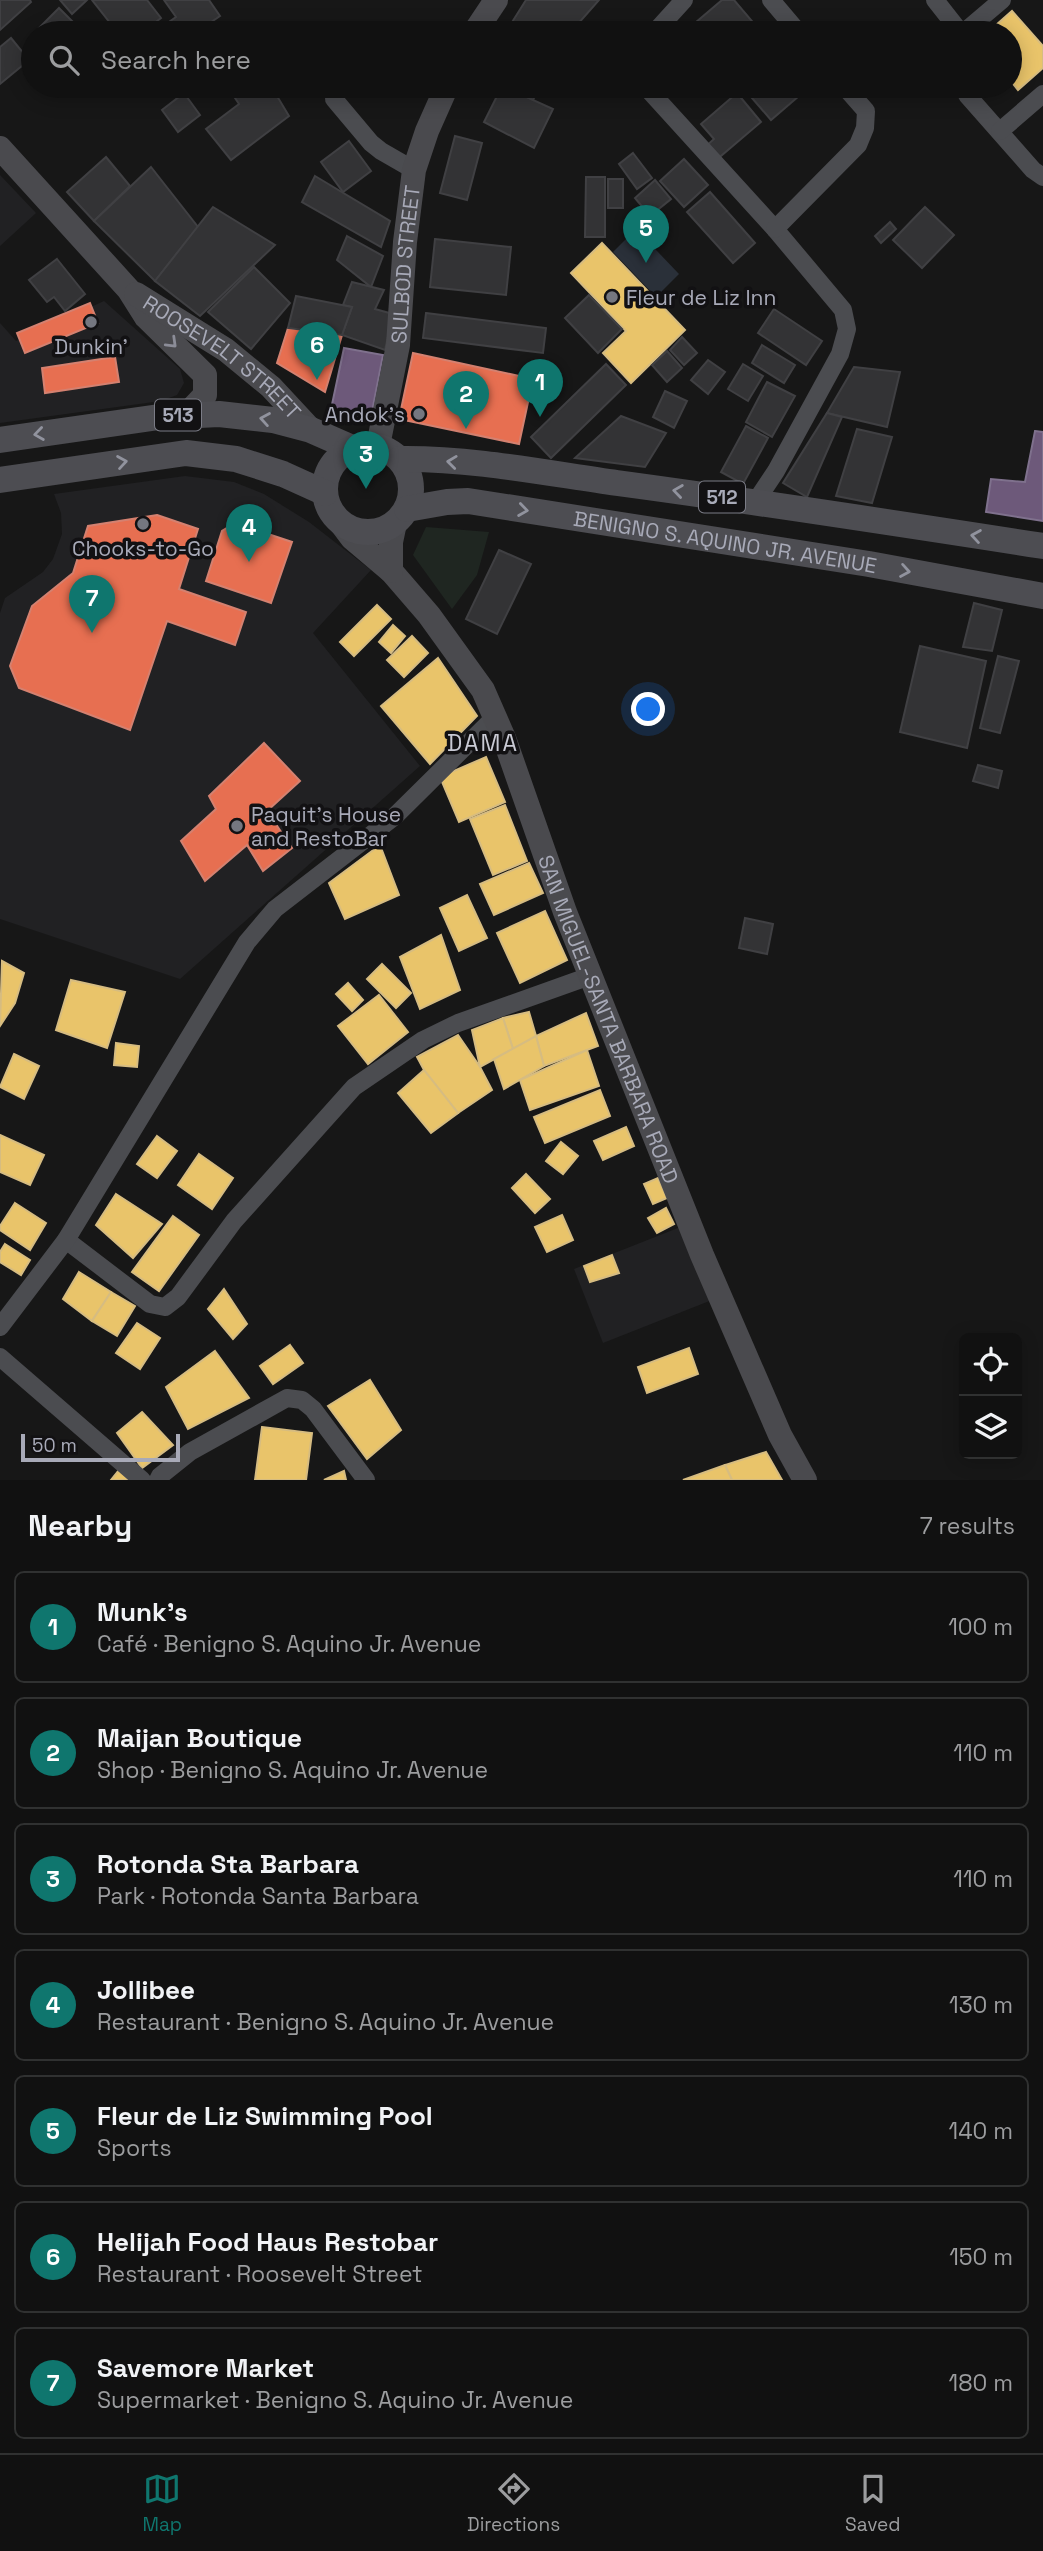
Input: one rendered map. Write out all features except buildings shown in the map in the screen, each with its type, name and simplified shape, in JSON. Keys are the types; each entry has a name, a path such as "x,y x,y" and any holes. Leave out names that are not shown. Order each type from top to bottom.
{"main road":[{"path":"482,21 496,0"},
{"name":"SULBOD STREET","path":"377,451 398,345 405,242 414,170 442,98"},
{"name":"ROOSEVELT STREET","path":"0,148 129,290 146,317 205,375 205,395 186,415"},
{"name":"ROOSEVELT STREET","path":"129,290 226,350 271,387 311,430"},
{"name":"BENIGNO S. AQUINO JR. AVENUE","path":"0,440 186,415 247,416 311,430 377,451 756,501 1043,546"},
{"path":"0,440 3,480"},
{"path":"340,522 332,514 325,493 331,466 341,455 377,451 409,475 411,492 391,542 391,571"},
{"name":"513","path":"3,480 186,453 236,459 283,474 325,493"},
{"name":"BENIGNO S. AQUINO JR. AVENUE","path":"401,516 447,502 468,502 869,564 1043,596"},
{"name":"512","path":"340,522 353,530 368,532 382,530 401,516"},
{"path":"869,564 876,520"},
{"name":"SAN MIGUEL-SANTA BARBARA ROAD","path":"340,522 352,538 391,571 429,615 483,690 504,738 590,976 702,1255 779,1435 805,1480"}],"street":[{"path":"665,21 684,0"},
{"path":"771,0 789,21"},
{"path":"935,0 952,21"},
{"path":"977,21 1002,0"},
{"path":"1000,131 1043,94"},
{"path":"656,98 775,229 844,310 847,329 840,354 776,471 756,501"},
{"path":"775,229 858,145 865,128 866,111 855,98"},
{"path":"970,98 1033,170 1043,177"},
{"path":"334,99 371,143 414,170"},
{"path":"0,1327 66,1240 247,942 275,909 394,817 495,717"},
{"path":"66,1240 150,1304 165,1307 178,1297 234,1221 354,1087 423,1040 458,1023 590,976"},
{"path":"0,1357 142,1480"},
{"path":"158,1480 159,1476 190,1452 287,1398 302,1400 313,1409 366,1480"}],"shaded area":[{"path":"0,175 36,213 0,246"},
{"path":"636,229 679,274 656,297 613,252"},
{"path":"104,301 180,369 184,383 177,395 161,401 0,423 0,323 16,341"},
{"path":"185,476 234,482 264,494 309,522 371,570 313,633 420,766 180,979 0,919 0,613 5,598 43,572 53,559 62,534 61,513 54,494"},
{"path":"426,527 489,532 477,575 452,609 413,555"},
{"path":"683,1226 712,1300 603,1343 574,1269"}],"place":[{"name":"Fleur de Liz Swimming Pool","path":"646,263"},
{"name":"Fleur de Liz Inn","path":"612,297"},
{"name":"Dunkin'","path":"91,322"},
{"name":"Helijah Food Haus Restobar","path":"317,380"},
{"name":"Andok's","path":"419,414"},
{"name":"Munk's","path":"540,417"},
{"name":"Maijan Boutique","path":"466,429"},
{"name":"Rotonda Sta Barbara","path":"366,489"},
{"name":"Chooks-to-Go","path":"143,524"},
{"name":"Jollibee","path":"249,562"},
{"name":"Savemore Market","path":"92,633"},
{"name":"Paquit's House and RestoBar","path":"237,826"}],"district":[{"name":"DAMA","path":"483,743"}]}
